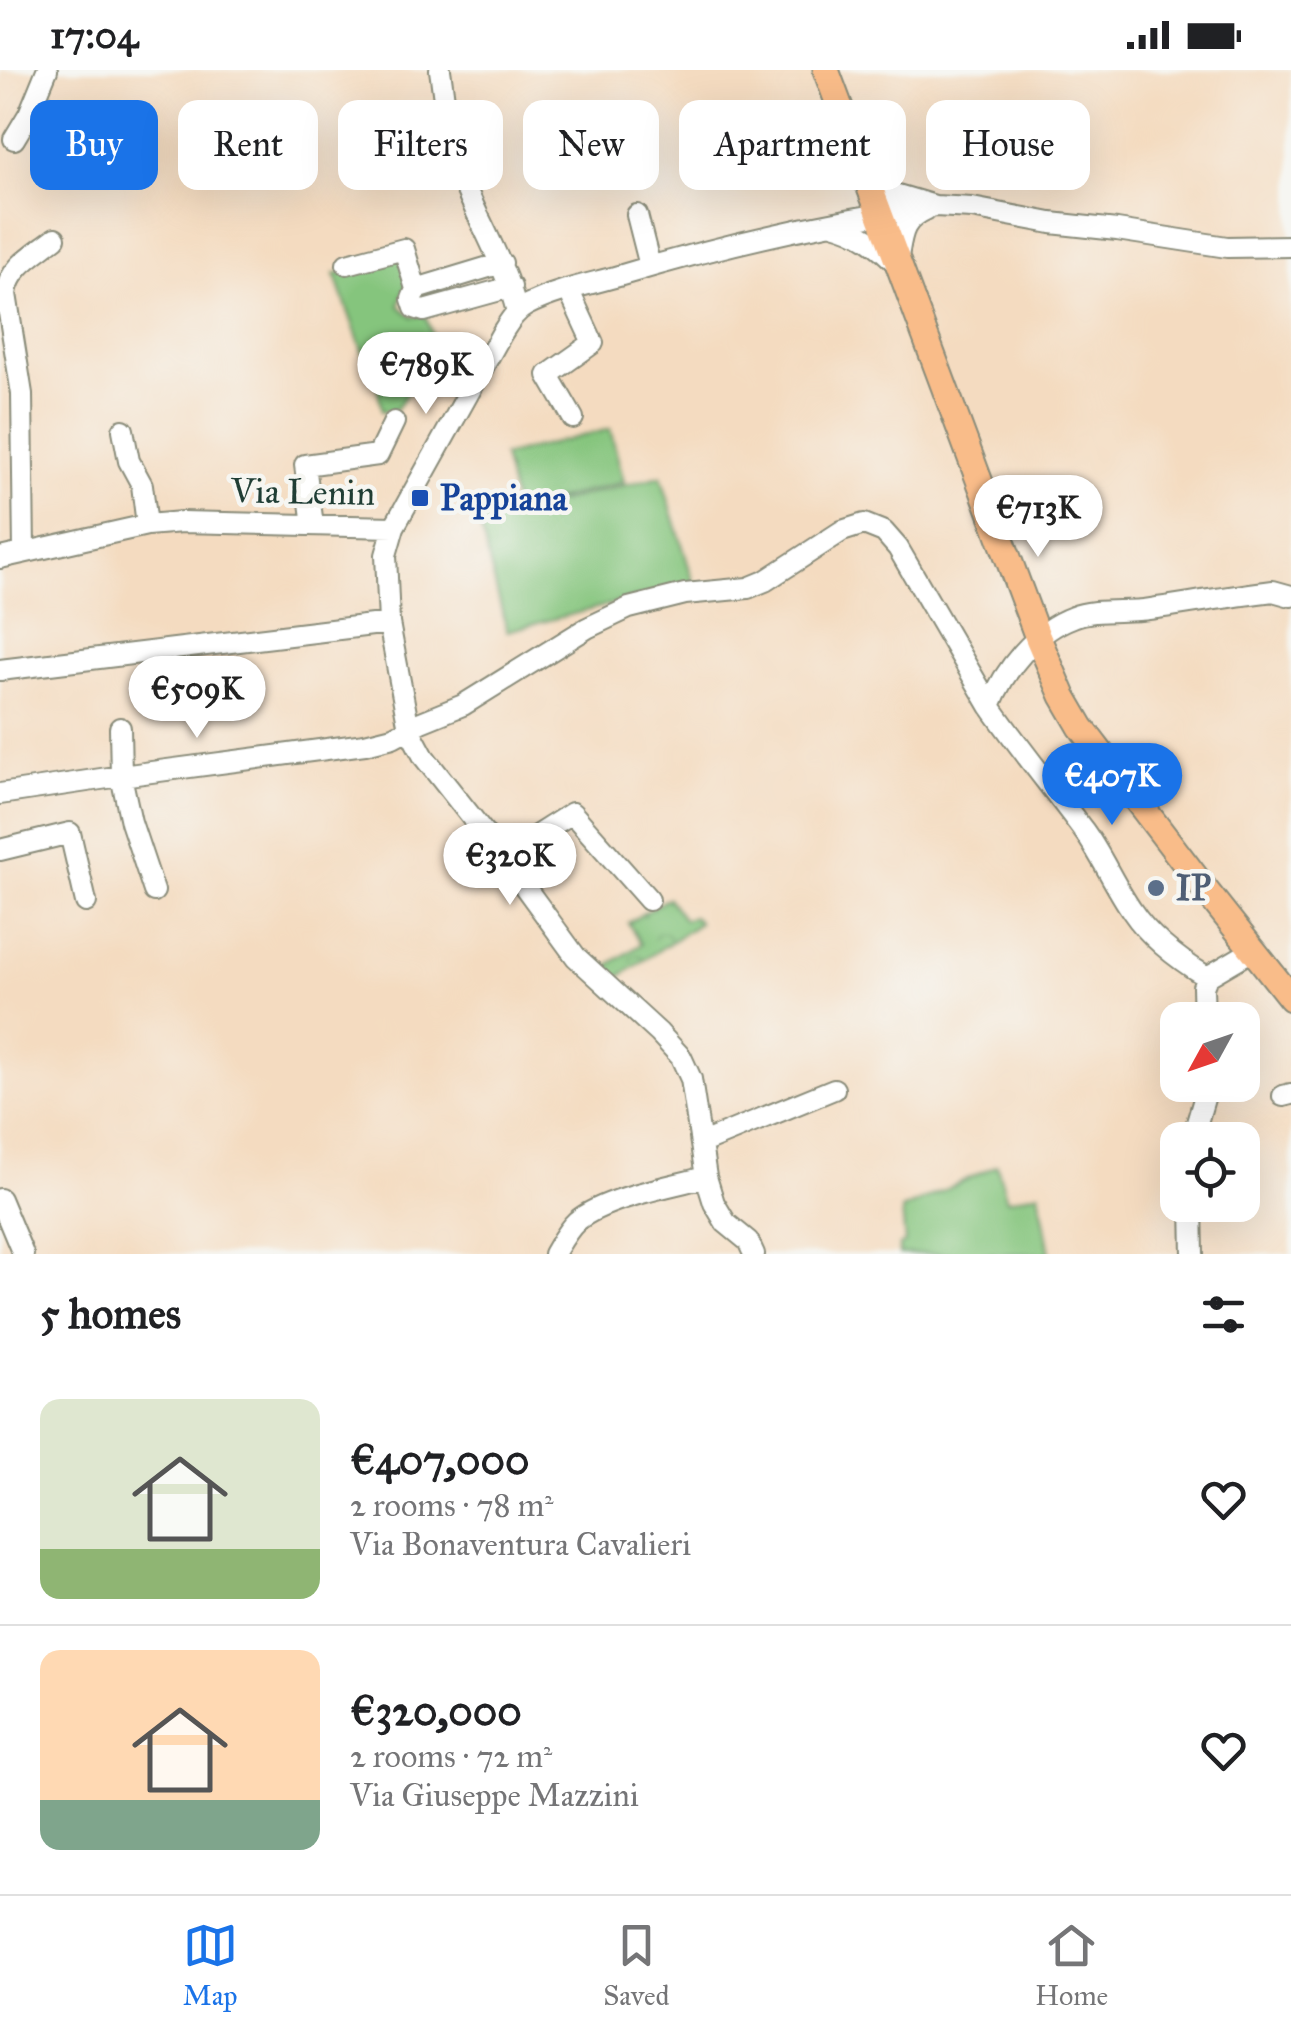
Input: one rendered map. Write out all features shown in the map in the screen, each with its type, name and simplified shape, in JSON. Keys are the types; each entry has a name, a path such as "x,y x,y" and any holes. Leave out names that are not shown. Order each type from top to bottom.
{"main road":[{"path":"826,70 837,100"},
{"path":"871,190 1063,696 1081,727 1202,887 1291,997"}],"street":[{"path":"14,140 30,114 47,70"},
{"path":"440,70 456,161 502,264 518,312 569,290 748,240 935,206 972,208 1227,248 1291,246"},
{"path":"831,224 855,206 861,190"},
{"path":"887,190 935,206"},
{"path":"897,264 905,226 917,214 935,206"},
{"path":"637,215 650,266"},
{"path":"831,224 869,238 897,264"},
{"path":"24,552 22,394 7,286 18,268 55,238"},
{"path":"347,264 404,249 416,289 412,298 414,308 424,311 511,287"},
{"path":"416,289 502,264"},
{"path":"569,290 593,344 548,374 573,418"},
{"name":"Via Lenin","path":"0,558 147,525 182,522 394,527 502,333 518,312"},
{"path":"314,525 306,465 378,455 394,422"},
{"path":"123,430 129,461 142,485 147,525"},
{"path":"0,794 393,737 463,705 587,628 628,608 685,594 748,588 842,531 864,524 884,532 898,548 990,706 1084,831 1130,909 1146,930 1207,977"},
{"path":"394,527 386,555 390,623 409,729 424,757 576,957 681,1057 692,1079 706,1176 719,1214 748,1241 754,1254"},
{"path":"990,706 1007,672 1038,638 1073,616 1273,591 1290,596 1291,604"},
{"path":"0,670 390,623"},
{"path":"120,728 121,776 131,822 154,891"},
{"path":"503,857 572,813 649,900"},
{"path":"0,850 70,833 86,902"},
{"path":"1203,1002 1207,977 1253,950"},
{"path":"702,1143 834,1089"},
{"path":"554,1254 572,1226 601,1207 706,1176"},
{"path":"0,1199 23,1254"},
{"path":"1192,1222 1193,1254"}],"green space":[{"path":"400,255 408,281 399,306 413,317 425,315 438,351 429,360 433,373 421,373 396,409 382,411 374,367 368,367 335,274"},
{"path":"610,429 624,482 516,510 503,456"},
{"path":"661,476 694,583 507,631 479,522"},
{"path":"668,898 684,920 693,916 699,923 616,979 606,967 641,944 628,923"},
{"path":"997,1165 1007,1200 1039,1192 1050,1254 899,1254 899,1246 905,1243 902,1210"}],"place":[{"name":"Pappiana","path":"420,498"},
{"name":"IP","path":"1156,888"}]}
